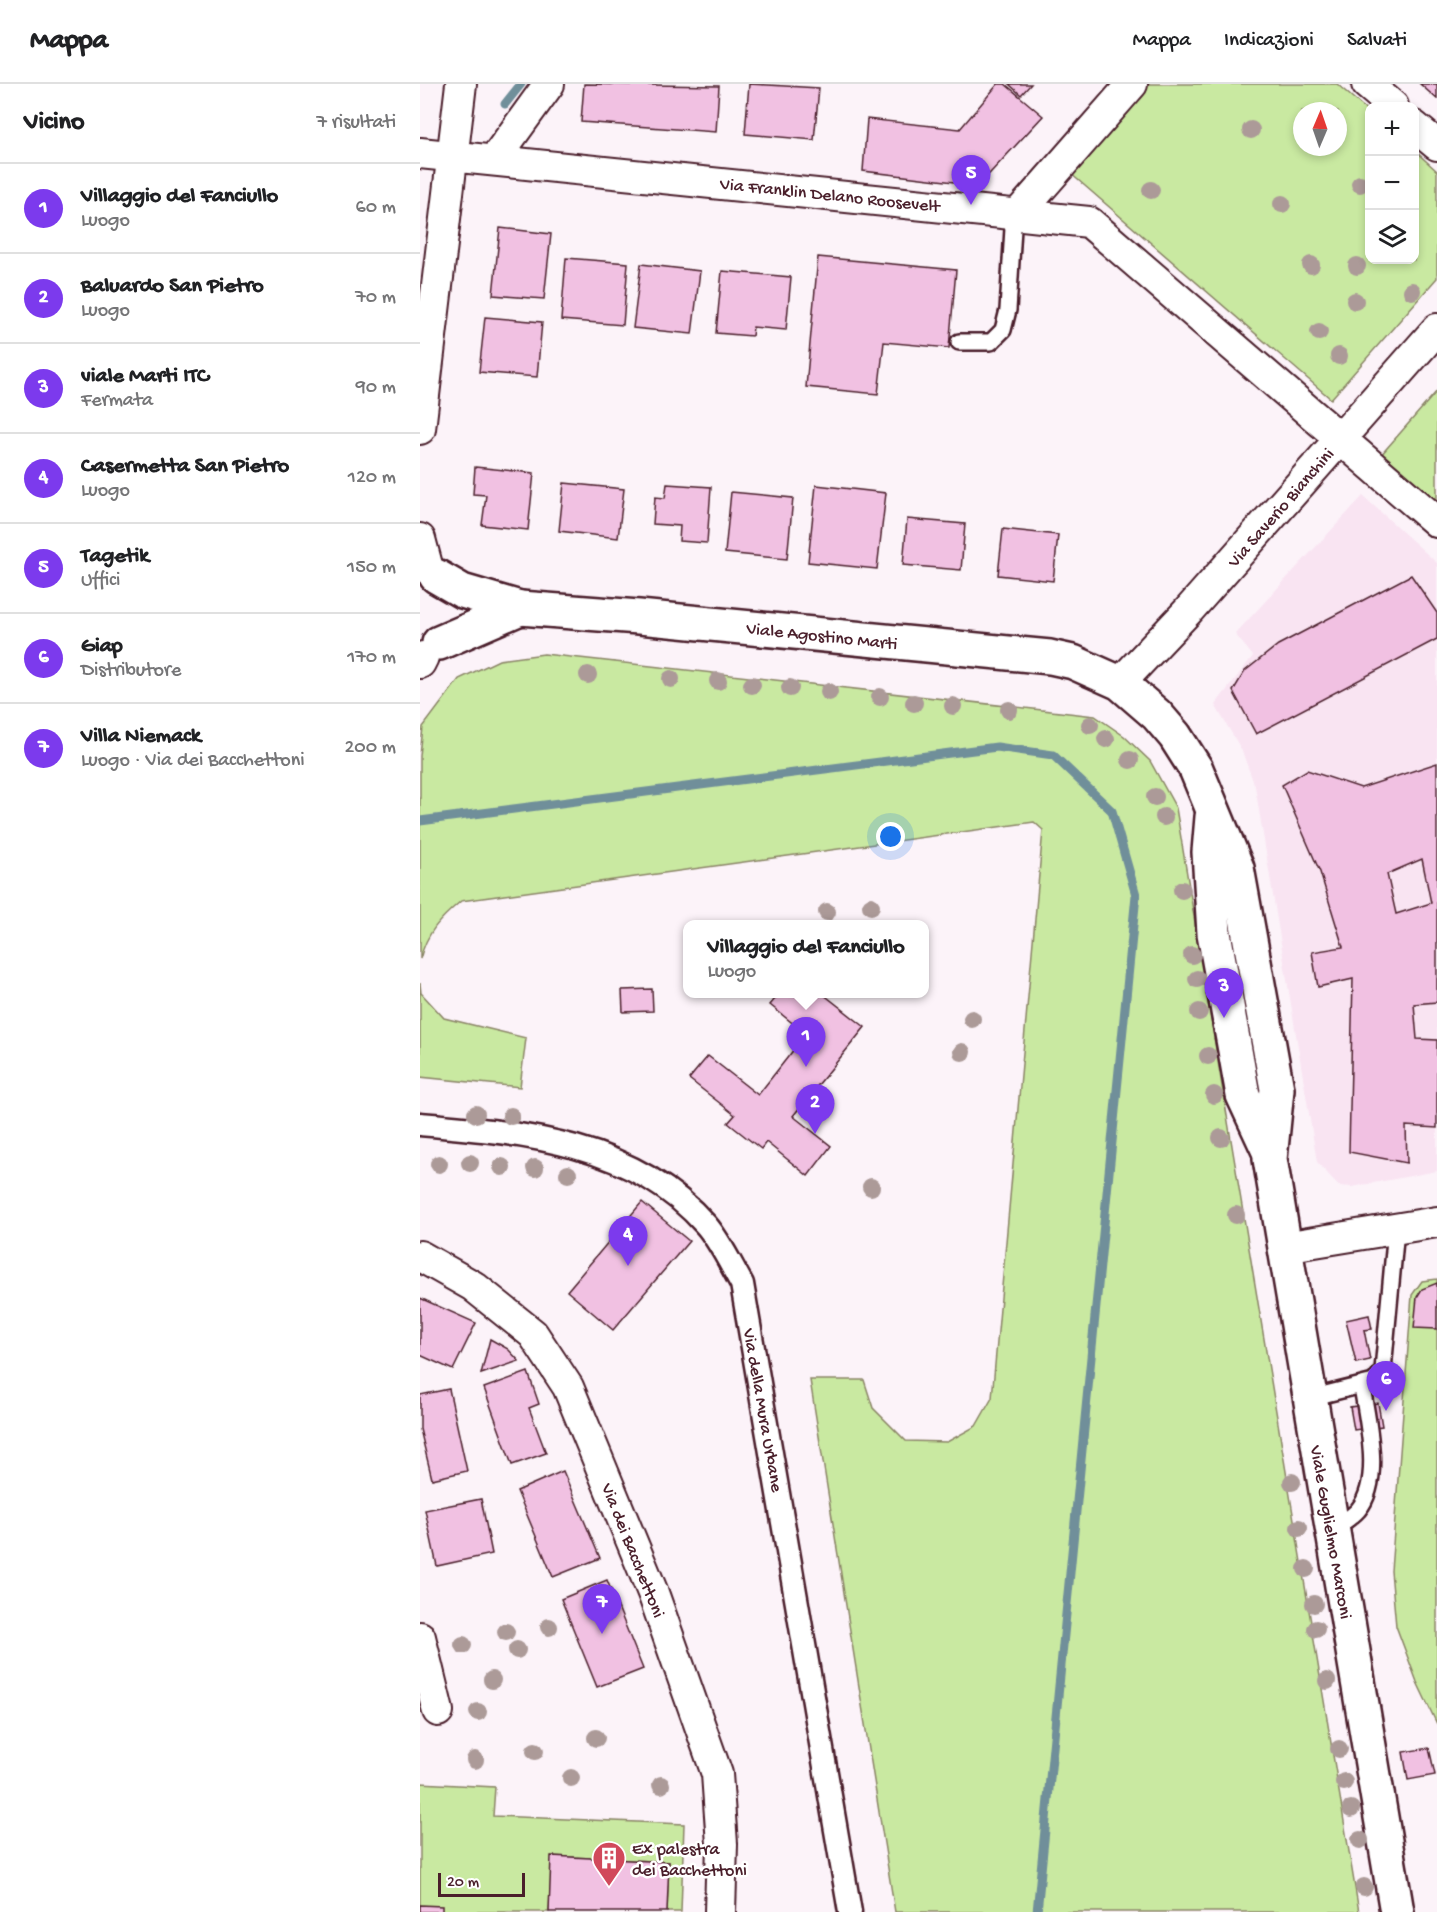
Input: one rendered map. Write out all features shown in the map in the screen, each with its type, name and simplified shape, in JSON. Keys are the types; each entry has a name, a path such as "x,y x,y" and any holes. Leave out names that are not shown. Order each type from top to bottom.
{"main road":[{"name":"Viale Agostino Marti","path":"426,562 462,591 520,608 651,618 1050,657 1073,662 1120,683"},
{"path":"425,655 446,633 451,617 444,585 426,562"},
{"name":"Viale Agostino Marti","path":"425,655 520,608"},
{"name":"Viale Guglielmo Marconi","path":"1120,683 1157,715 1175,736 1196,769 1212,813 1237,868 1277,1089 1269,1151 1397,1912"}],"street":[{"path":"420,429 462,84"},
{"path":"494,160 549,84"},
{"path":"1016,212 1132,84"},
{"path":"1367,84 1388,102"},
{"path":"1419,130 1437,146"},
{"name":"Via Franklin Delano Roosevelt","path":"420,153 1016,212 1089,222 1437,522"},
{"name":"Via Saverio Bianchini","path":"1120,683 1437,328"},
{"name":"Via della Mura Urbane","path":"420,1124 513,1132 581,1147 658,1183 707,1226 742,1284 850,1912"},
{"path":"1284,1247 1437,1222"},
{"name":"Via dei Bacchettoni","path":"420,1256 473,1286 533,1334 568,1387 653,1593 717,1774 722,1844 720,1912"},
{"path":"420,1637 438,1711"}],"lane":[{"path":"959,342 991,342 1003,330 1008,310 1016,212"},
{"path":"1310,1398 1374,1382 1383,1370 1383,1231"},
{"path":"1332,1531 1358,1510 1369,1491 1371,1446 1362,1386"}],"shaded area":[{"path":"1363,496 1437,563 1437,1171 1352,1187 1339,1186 1317,1162 1255,786 1241,749 1215,705 1253,656 1235,634"}],"green space":[{"path":"1148,84 1337,84 1365,108 1365,264 1419,264 1419,155 1437,171 1437,278 1331,399 1070,173"},
{"path":"1437,391 1437,506 1380,456"},
{"path":"544,654 1095,716 1124,736 1150,761 1176,808 1359,1912 895,1912 810,1380 864,1380 873,1408 906,1441 947,1442 976,1426 992,1398 1043,830 1034,822 461,901 435,927 426,941 420,959 420,756 423,727 459,679 499,660"},
{"path":"420,983 421,993 444,1018 526,1038 520,1087 420,1077"},
{"path":"1437,1279 1437,1724 1417,1682 1396,1626 1391,1571 1412,1295 1422,1281"},
{"path":"420,1783 495,1787 493,1816 684,1824 681,1912 667,1912 669,1862 552,1856 549,1912 420,1912"}],"building":[{"path":"584,84 719,86 716,132 581,122"},
{"path":"749,84 819,88 814,140 745,134"},
{"path":"998,84 1005,84 1043,116 979,185 863,171 867,119 960,129"},
{"path":"1009,84 1031,84 1021,95"},
{"path":"1420,84 1437,84 1437,99"},
{"path":"500,228 551,234 544,299 493,295"},
{"path":"818,257 956,270 949,348 884,342 878,394 806,387"},
{"path":"566,258 628,263 623,325 561,320"},
{"path":"641,264 700,271 692,334 633,328"},
{"path":"722,271 791,277 786,330 753,327 752,336 716,333"},
{"path":"485,317 542,322 537,377 479,372"},
{"path":"475,467 534,473 528,530 482,525 486,495 473,494"},
{"path":"564,483 624,489 618,538 559,531"},
{"path":"667,484 711,487 707,543 679,541 680,526 653,524 655,497 665,498"},
{"path":"816,485 886,493 877,569 808,562"},
{"path":"731,492 793,498 787,559 725,553"},
{"path":"907,519 965,524 961,570 903,565"},
{"path":"1003,529 1058,535 1053,581 998,575"},
{"path":"1411,575 1437,613 1437,639 1256,734 1233,691 1245,671 1278,645"},
{"path":"1437,763 1437,1002 1414,1004 1417,1039 1437,1040 1437,1128 1406,1126 1407,1163 1349,1152 1353,979 1318,987 1312,952 1343,947 1320,872 1282,785 1307,770 1361,788","holes":["1422,859 1431,903 1396,914 1387,874"]},
{"path":"652,989 653,1011 623,1012 622,990"},
{"path":"776,998 828,998 865,1027 793,1116 831,1146 808,1176 766,1142 761,1149 728,1123 735,1115 689,1079 708,1056 758,1095 806,1034 770,1005"},
{"path":"642,1202 689,1241 613,1330 567,1291"},
{"path":"1437,1283 1437,1329 1414,1328 1417,1297 1422,1289"},
{"path":"420,1298 476,1323 453,1370 420,1355"},
{"path":"1369,1315 1372,1329 1364,1330 1370,1360 1356,1363 1346,1320"},
{"path":"490,1339 508,1349 519,1361 481,1374"},
{"path":"528,1372 539,1404 529,1408 546,1453 512,1465 484,1388"},
{"path":"449,1389 467,1471 432,1479 420,1429 420,1395"},
{"path":"1378,1403 1382,1426 1354,1430 1350,1407"},
{"path":"563,1471 600,1558 553,1577 517,1491"},
{"path":"481,1499 492,1554 437,1566 425,1510"},
{"path":"607,1580 643,1669 597,1687 561,1599"},
{"path":"1429,1748 1435,1775 1408,1780 1403,1752"},
{"name":"Ex palestra dei Bacchettoni","path":"551,1856 669,1862 667,1912 549,1912"},
{"path":"420,1905 442,1906 442,1912 420,1912"}],"waterway":[{"path":"505,104 521,84"},
{"path":"420,821 997,747 1053,755 1112,811 1136,895 1037,1912"}],"place":[{"name":"Tagetik","path":"971,205"},
{"name":"viale Marti ITC","path":"1224,1018"},
{"name":"Villaggio del Fanciullo","path":"806,1067"},
{"name":"Baluardo San Pietro","path":"815,1134"},
{"name":"Casermetta San Pietro","path":"628,1266"},
{"name":"Giap","path":"1386,1411"},
{"name":"Villa Niemack","path":"602,1634"},
{"name":"Ex palestra dei Bacchettoni","path":"609,1887"}]}
